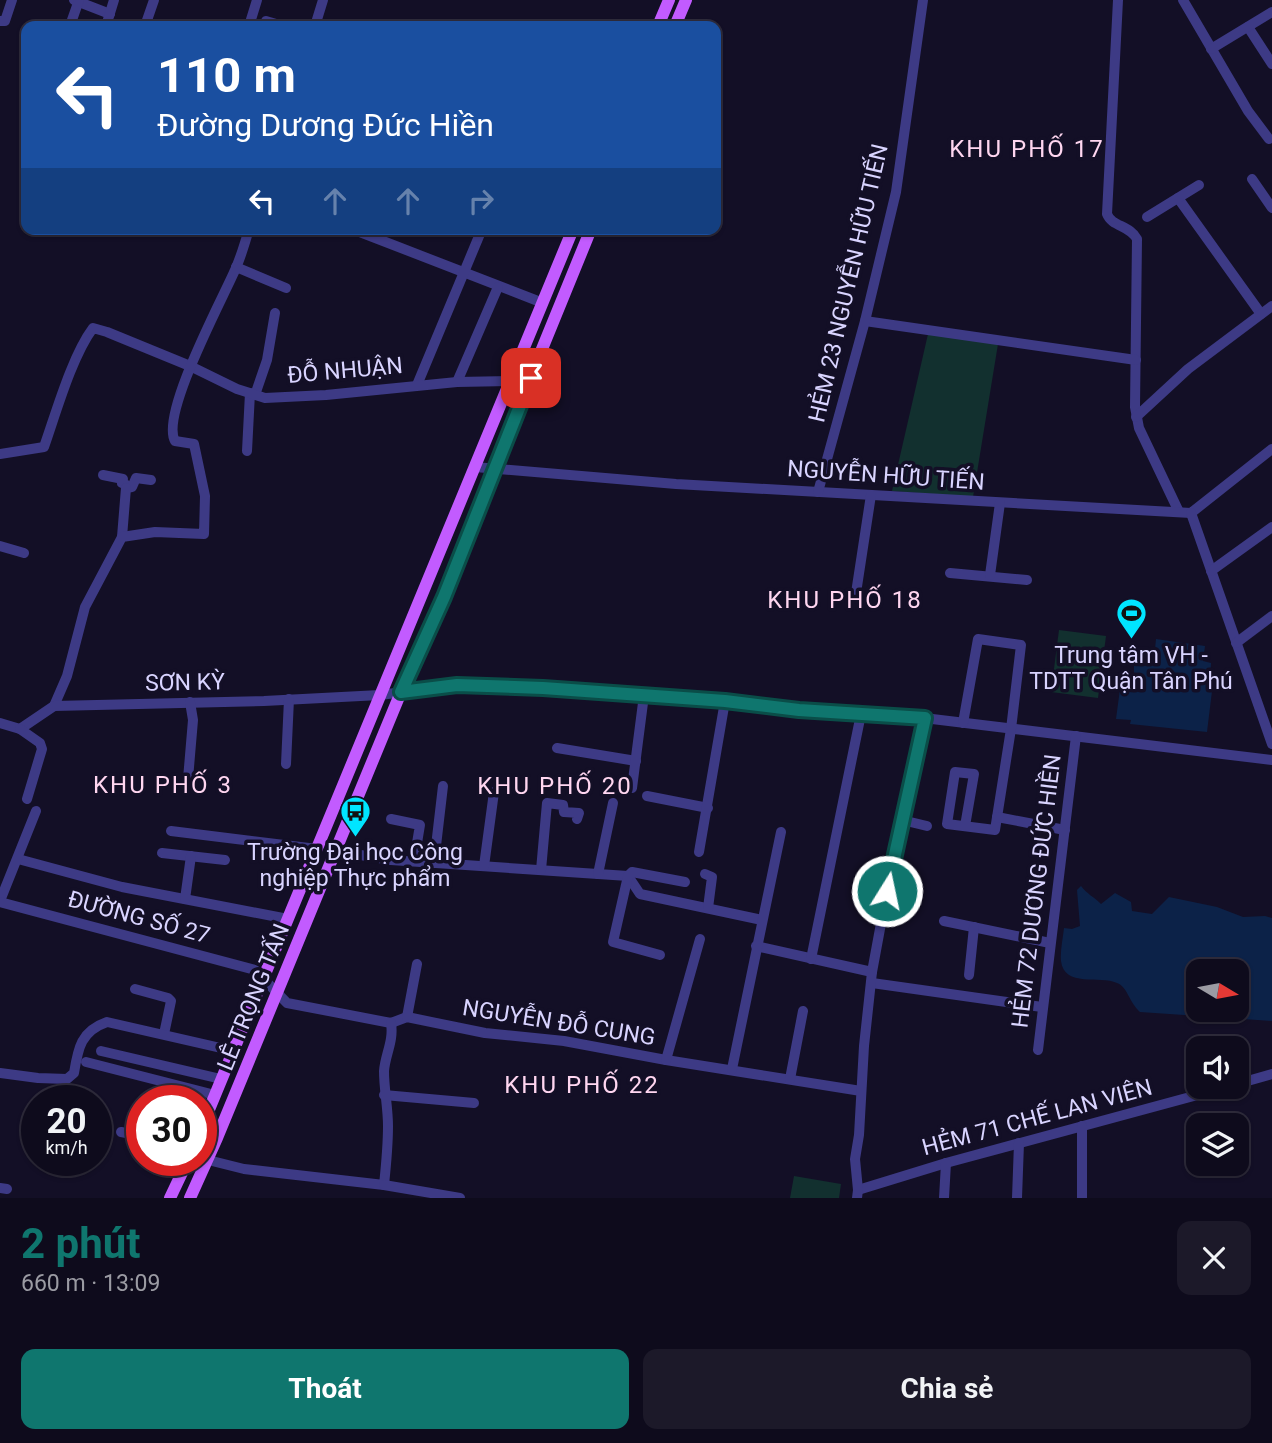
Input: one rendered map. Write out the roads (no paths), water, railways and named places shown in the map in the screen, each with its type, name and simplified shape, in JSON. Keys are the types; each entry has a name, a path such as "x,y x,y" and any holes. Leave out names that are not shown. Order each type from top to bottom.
{"main road":[{"path":"659,21 668,0"},
{"path":"677,21 686,0"},
{"name":"LÊ TRỌNG TẤN","path":"217,1090 571,235"},
{"name":"LÊ TRỌNG TẤN","path":"217,1138 401,692 444,597 589,235"},
{"path":"170,1198 180,1176"},
{"name":"LÊ TRỌNG TẤN","path":"190,1198 200,1176"}],"street":[{"path":"0,21 5,21 12,0"},
{"path":"72,20 77,0 110,13"},
{"path":"108,21 114,0"},
{"path":"147,21 154,0"},
{"path":"251,21 257,0"},
{"path":"317,21 323,0"},
{"name":"HẺM 23 NGUYỄN HỮU TIẾN","path":"818,492 865,321 895,192 923,0"},
{"path":"1118,0 1107,214 1110,220 1131,231 1137,243 1134,397 1136,418 1179,512"},
{"path":"1183,0 1248,111 1269,138"},
{"path":"1211,49 1272,12"},
{"path":"1248,27 1272,64"},
{"path":"1252,180 1272,208"},
{"path":"1147,217 1199,185"},
{"path":"1178,198 1261,314"},
{"path":"122,537 155,532 204,534 205,496 194,444 175,441 172,436 182,383 236,268 247,235"},
{"path":"365,235 543,303"},
{"path":"417,385 480,235"},
{"path":"236,268 286,288"},
{"path":"457,382 498,286"},
{"path":"1136,418 1188,369 1272,306"},
{"path":"247,451 253,394 267,360 275,313"},
{"path":"865,321 1136,360"},
{"name":"ĐỖ NHUẬN","path":"0,454 44,447 73,371 93,328 107,331 237,389 265,398 457,382 511,381"},
{"path":"1272,449 1191,513 1272,744"},
{"name":"NGUYỄN HỮU TIẾN","path":"475,467 663,483 1191,513"},
{"path":"20,729 54,706 66,676 86,607 122,537 125,484 122,483 123,479 103,475"},
{"path":"126,488 132,487 136,478 151,480"},
{"path":"856,593 871,495"},
{"path":"990,575 1000,503"},
{"path":"1211,571 1272,527"},
{"path":"0,546 24,553"},
{"path":"950,573 1027,580"},
{"path":"1236,643 1272,616"},
{"path":"963,723 978,639 1021,645 995,831 965,827 947,824 955,772 974,774 965,827"},
{"name":"SƠN KỲ","path":"54,706 380,695 457,685 644,695 799,710 925,718 1272,760"},
{"path":"632,788 644,695"},
{"path":"286,764 289,699"},
{"path":"699,852 725,701"},
{"path":"188,779 193,720 190,702"},
{"path":"811,959 861,714"},
{"path":"858,1194 855,1159 859,1135 863,1046 872,978 901,820 925,718"},
{"path":"0,723 20,729 40,743 42,749 27,799"},
{"name":"HẺM 72 DƯƠNG ĐỨC HIỀN","path":"1038,1050 1076,736"},
{"path":"557,748 636,761"},
{"path":"434,863 443,786"},
{"path":"484,866 494,792"},
{"path":"648,796 708,808"},
{"path":"541,870 547,803 563,805 564,812 579,813 577,819"},
{"path":"598,874 613,803"},
{"path":"0,901 36,811"},
{"path":"997,817 1065,830"},
{"path":"391,818 420,825 414,861"},
{"path":"901,820 927,826"},
{"path":"171,831 317,849"},
{"path":"732,1069 781,832"},
{"path":"336,851 434,863 628,876"},
{"path":"162,853 225,860"},
{"path":"185,899 191,856"},
{"path":"18,859 122,887 288,919"},
{"path":"660,955 613,943 628,876 632,872 685,882"},
{"path":"705,874 712,877 708,908"},
{"path":"628,876 640,894 762,920"},
{"name":"ĐƯỜNG SỐ 27","path":"0,901 255,970 264,979"},
{"path":"944,921 1050,943"},
{"path":"969,975 974,927"},
{"path":"666,1060 700,939"},
{"path":"756,946 872,978 1042,1007"},
{"path":"264,979 287,1003 391,1023 407,1017 416,964"},
{"path":"135,989 168,998 171,1002 164,1034"},
{"path":"790,1079 803,1011"},
{"name":"NGUYỄN ĐỖ CUNG","path":"407,1017 485,1033 564,1041 861,1091"},
{"path":"0,1073 67,1079 75,1073 78,1045 96,1025 107,1022 234,1051"},
{"path":"384,1185 388,1123 384,1068 393,1032 391,1023"},
{"path":"101,1051 221,1079"},
{"path":"86,1062 176,1085"},
{"path":"1249,1081 1272,1074"},
{"path":"384,1096 474,1103"},
{"name":"HẺM 71 CHẾ LAN VIÊN","path":"858,1194 946,1163 1186,1098"},
{"path":"1082,1198 1083,1126"},
{"path":"121,1132 126,1133"},
{"path":"1017,1198 1019,1143"},
{"path":"217,1162 244,1169 384,1185 460,1198"},
{"path":"944,1198 946,1163"}],"water":[{"path":"1156,639 1205,646 1203,661 1211,663 1210,682 1213,683 1207,732 1130,724 1131,720 1116,719 1122,674 1134,675 1134,662 1140,656 1154,659"},
{"path":"1081,886 1101,904 1115,893 1131,902 1132,911 1152,914 1169,897 1217,907 1243,917 1272,918 1272,1021 1250,1020 1250,959 1186,959 1186,1015 1140,1012 1120,985 1110,981 1076,978 1064,969 1061,949 1064,928 1080,926 1077,890"}],"place":[{"name":"Trung tâm VH - TDTT Quận Tân Phú","path":"1131,641"},
{"name":"Trường Đại học Công nghiệp Thực phẩm","path":"355,838"}],"district":[{"name":"KHU PHỐ 17","path":"1027,149"},
{"name":"KHU PHỐ 18","path":"845,600"},
{"name":"KHU PHỐ 3","path":"163,785"},
{"name":"KHU PHỐ 20","path":"555,786"},
{"name":"KHU PHỐ 22","path":"582,1085"}]}
